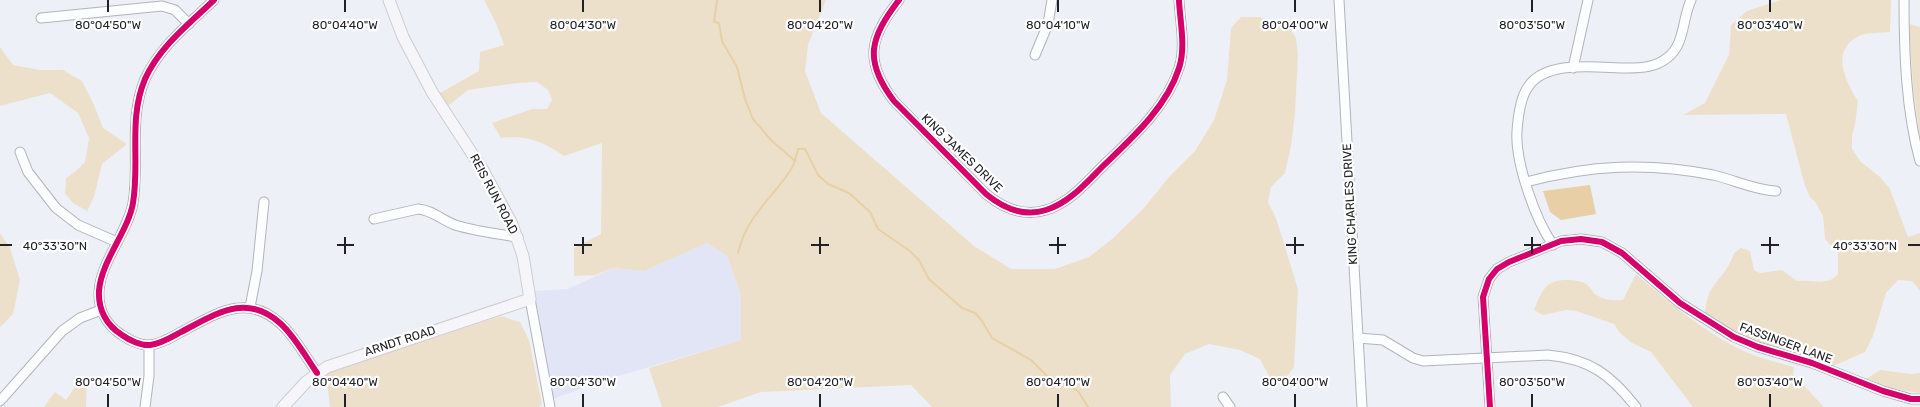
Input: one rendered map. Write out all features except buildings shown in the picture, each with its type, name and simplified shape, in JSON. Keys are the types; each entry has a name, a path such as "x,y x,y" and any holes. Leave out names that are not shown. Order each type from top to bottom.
{"main road":[{"name":"REIS RUN ROAD","path":"388,0 403,36 432,92 484,172 518,237 530,298"},
{"name":"ARNDT ROAD","path":"283,407 316,373 351,357 530,298"}],"street":[{"path":"214,0 168,44 151,67 140,94 136,118 133,203 100,284 100,310 106,321 119,334 132,341 149,345 170,339 214,314 250,307 267,314 286,329 316,373"},
{"name":"KING JAMES DRIVE","path":"899,0 881,26 875,42 876,69 885,89 894,101 986,194 1002,206 1025,212 1045,210 1068,199 1136,134 1160,104 1180,68 1182,47 1179,0"},
{"path":"1035,55 1048,24 1052,0"},
{"name":"KING CHARLES DRIVE","path":"1339,0 1362,407"},
{"path":"1573,68 1588,0"},
{"path":"1552,245 1536,216 1517,146 1519,114 1527,87 1542,73 1554,69 1643,68 1653,66 1667,59 1679,44 1687,8 1691,0"},
{"path":"1904,0 1907,74 1911,114 1920,161"},
{"path":"41,18 162,6 175,10 188,24"},
{"path":"20,152 28,172 56,208 78,225 117,242"},
{"path":"1526,182 1596,168 1646,166 1714,176 1760,190 1776,191"},
{"path":"250,307 260,253 264,202"},
{"path":"374,218 418,209 431,212 453,224 473,230 518,237"},
{"name":"FASSINGER LANE","path":"1490,407 1484,297 1489,279 1503,265 1561,241 1581,239 1602,242 1622,253 1692,312 1738,339 1812,363 1889,392 1911,399 1920,399"},
{"name":"REIS RUN ROAD","path":"530,298 550,407"},
{"path":"0,401 62,331 80,318 100,310"},
{"path":"1358,338 1383,340 1413,358 1423,361 1548,355 1579,361 1606,374 1636,407"},
{"path":"146,407 149,345"},
{"path":"1223,397 1230,407"}],"shaded area":[{"path":"484,0 826,0 808,45 805,71 821,113 974,246 1011,269 1055,269 1089,257 1112,239 1143,209 1169,177 1195,151 1214,120 1227,80 1231,28 1241,17 1259,17 1289,27 1296,38 1298,55 1295,114 1285,173 1271,187 1268,202 1276,218 1298,289 1294,367 1285,378 1272,382 1260,359 1240,350 1209,344 1185,354 1170,375 1171,407 932,407 911,385 761,392 718,407 662,407 649,368 741,340 741,295 727,256 707,243 644,271 613,268 595,275 574,276 574,248 601,234 602,143 564,156 548,146 527,138 501,138 492,123 532,109 547,109 552,100 548,90 537,82 468,90 448,106 440,93 479,71 480,52 504,45 496,23"},
{"path":"1781,0 1891,0 1890,32 1862,35 1850,42 1845,49 1843,66 1845,75 1858,101 1852,135 1852,149 1861,162 1880,177 1890,189 1908,237 1920,233 1920,291 1912,281 1898,280 1886,293 1873,336 1865,352 1833,366 1737,335 1704,315 1710,291 1726,269 1734,253 1741,248 1750,251 1754,270 1760,273 1782,270 1797,281 1819,282 1834,278 1838,274 1838,253 1825,239 1823,216 1805,186 1786,114 1683,115 1705,103 1729,55 1731,25 1747,11"},
{"path":"1909,24 1920,27 1920,139 1913,86"},
{"path":"0,47 13,65 40,70 63,70 82,81 103,128 127,144 102,164 94,197 87,211 73,203 65,193 66,178 85,162 89,138 78,113 50,93 0,106"},
{"path":"1590,185 1596,214 1561,220 1550,212 1543,191"},
{"path":"0,233 10,248 20,280 13,314 0,327"},
{"path":"707,243 727,256 741,295 741,340 605,380 553,399 534,291 568,289 613,268 644,271"},
{"path":"1636,274 1716,336 1764,359 1794,367 1793,374 1824,407 1693,407 1651,352 1632,343 1620,333 1614,324 1576,311 1566,310 1543,315 1534,310 1545,288 1549,284 1560,280 1582,282 1604,299 1623,300"},
{"path":"501,316 520,322 529,340 542,405 538,407 330,407 326,372"},
{"path":"1880,370 1911,374 1920,373 1920,393 1893,389 1866,379"},
{"path":"80,380 87,381 86,407 44,407 55,392 66,400"}],"waterway":[{"path":"717,0 714,22 719,23 722,41 737,67 745,99 753,119 771,140 795,161 798,149 805,149 818,175 828,184 849,193 870,212 878,229 910,251 919,260 929,279 962,308 975,313 992,338 1031,360 1047,376 1078,391 1088,407"},
{"path":"738,253 749,225 788,175 795,161"}],"cycle path":[{"path":"214,0 167,46 151,67 145,79 137,109 133,203 126,225 104,269 99,291 100,304 104,316 116,331 132,341 146,345 162,342 206,319 231,309 256,309 268,314 286,329 317,373"},
{"path":"899,0 882,26 876,38 874,49 874,61 884,86 894,101 986,194 999,203 1022,212 1046,210 1062,203 1077,192 1147,122 1157,109 1173,82 1181,60 1182,43 1179,0"},
{"path":"1490,407 1483,297 1489,279 1497,269 1509,262 1561,241 1581,239 1602,242 1622,253 1680,303 1734,337 1758,347 1812,363 1883,391 1911,399 1920,399"}]}
